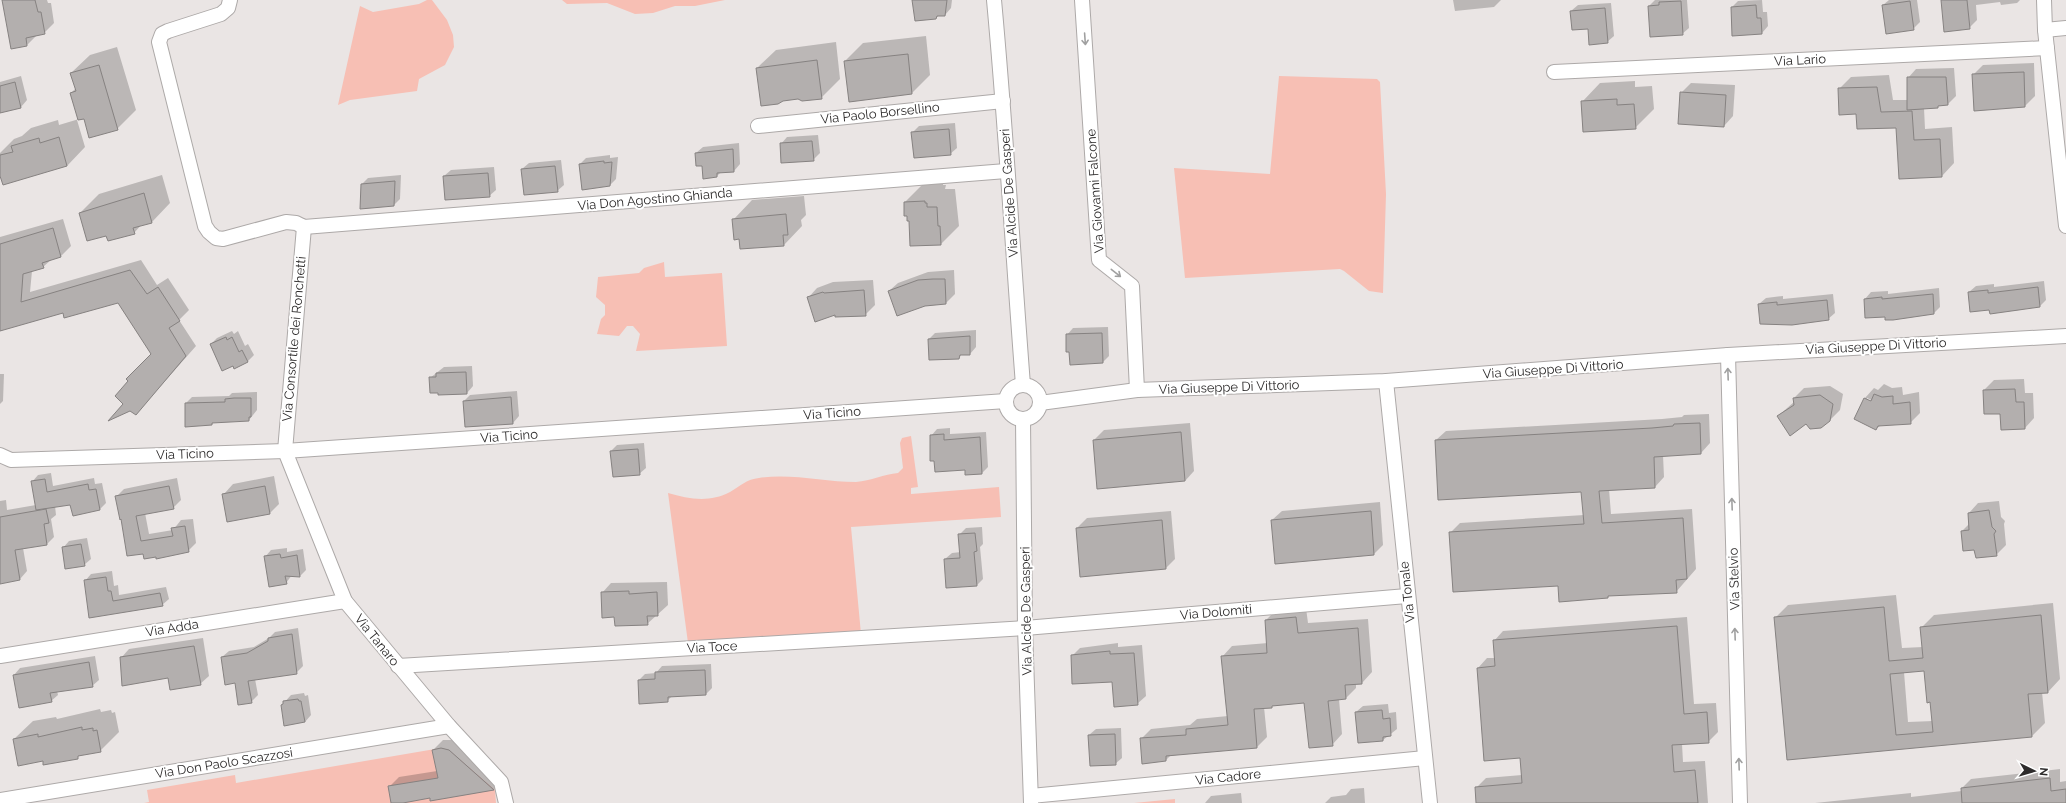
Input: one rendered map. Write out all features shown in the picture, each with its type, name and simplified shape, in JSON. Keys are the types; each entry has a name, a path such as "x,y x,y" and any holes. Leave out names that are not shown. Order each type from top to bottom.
{"street":[{"name":"Via Don Agostino Ghianda","path":"230,0 228,8 221,14 168,31 162,34 159,42 206,226 209,232 216,238 223,239 286,222 304,226 1006,171"},
{"name":"Via Alcide De Gasperi","path":"994,0 1003,101 1006,171 1022,385"},
{"name":"Via Giovanni Falcone","path":"1082,0 1099,260 1132,286 1137,390"},
{"path":"2044,0 2045,30 2064,183 2066,226"},
{"path":"2045,30 2066,28"},
{"name":"Via Lario","path":"1554,72 2047,48"},
{"name":"Via Paolo Borsellino","path":"758,126 1003,101"},
{"name":"Via Consortile dei Ronchetti","path":"285,451 304,226"},
{"name":"Via Giuseppe Di Vittorio","path":"1040,403 1137,390 1386,381 1728,355 2066,336"},
{"name":"Via Stelvio","path":"1728,355 1740,803"},
{"name":"Via Tonale","path":"1386,381 1407,596 1430,803"},
{"path":"1022,385 1028,386 1037,392 1040,403 1033,416 1023,419 1013,415 1009,411 1006,401 1010,392 1022,385"},
{"name":"Via Ticino","path":"4,460 285,451 1006,401"},
{"name":"Via Alcide De Gasperi","path":"1023,419 1025,628 1031,800"},
{"name":"Via Tanaro","path":"285,451 345,601 449,726 501,782 506,803"},
{"name":"Via Dolomiti","path":"1025,628 1407,596"},
{"name":"Via Adda","path":"0,656 345,601"},
{"name":"Via Toce","path":"398,666 1025,628"},
{"name":"Via Don Paolo Scazzosi","path":"0,800 449,726"},
{"name":"Via Cadore","path":"1031,800 1425,758"}],"shaded area":[{"path":"427,0 432,0 447,20 453,35 454,47 445,65 419,79 417,91 350,100 338,105 360,6 373,12 419,4"},
{"path":"562,0 725,0 695,6 675,6 653,13 635,14 607,3 567,4"},
{"path":"1279,76 1377,79 1380,82 1386,194 1383,293 1369,291 1340,269 1185,278 1174,168 1270,174"},
{"path":"664,262 665,277 722,273 727,346 636,351 640,334 633,326 627,326 619,336 597,334 601,319 605,315 605,305 596,297 598,277 639,273 644,268"},
{"path":"911,436 918,487 911,488 911,494 999,487 1001,517 851,527 861,634 688,643 668,493 684,497 707,499 730,492 744,483 759,478 795,477 856,482 898,473 903,468 900,443 902,438"},
{"path":"441,748 449,750 495,790 496,803 144,803 149,802 147,790 235,775 236,783"},
{"path":"1175,799 1175,803 1134,803"}],"building":[{"path":"2,0 35,0 38,12 41,12 45,34 26,38 27,46 11,49"},
{"path":"912,0 947,0 945,16 937,16 936,19 915,21"},
{"path":"1941,0 1967,0 1970,29 1944,32"},
{"path":"1681,1 1683,35 1650,37 1648,6 1659,5 1659,2"},
{"path":"1910,1 1914,30 1886,34 1882,5"},
{"path":"1756,5 1757,18 1761,18 1762,34 1732,36 1731,7"},
{"path":"1605,8 1608,43 1589,45 1588,29 1572,30 1570,11"},
{"path":"908,54 912,94 849,102 844,61"},
{"path":"817,60 822,99 802,101 798,99 761,106 756,68"},
{"path":"99,65 118,130 89,138 84,119 78,120 70,93 76,91 70,73"},
{"path":"2024,72 2025,107 1974,111 1972,74"},
{"path":"1907,77 1946,77 1948,105 1938,106 1938,108 1907,110"},
{"path":"15,82 21,108 0,113 0,86"},
{"path":"1877,87 1881,112 1912,111 1914,140 1940,139 1942,177 1899,179 1896,128 1857,129 1856,114 1839,115 1838,88"},
{"path":"1680,92 1726,95 1724,127 1678,124"},
{"path":"1617,99 1617,105 1634,104 1636,129 1583,132 1581,101"},
{"path":"949,129 951,155 914,158 911,132"},
{"path":"59,137 67,166 3,185 0,176 0,155 13,152 11,146 39,138 40,143"},
{"path":"812,141 814,161 781,163 780,143"},
{"path":"733,149 734,172 717,173 717,177 703,179 702,166 696,166 695,153"},
{"path":"604,161 604,163 612,162 610,186 582,190 579,164"},
{"path":"555,166 558,192 524,195 521,169"},
{"path":"488,173 490,197 445,200 443,176"},
{"path":"395,181 394,206 360,209 361,184"},
{"path":"144,193 152,223 133,228 135,234 108,241 106,236 87,241 79,213"},
{"path":"925,201 925,203 927,203 927,207 937,207 941,245 910,246 909,221 907,221 907,216 904,216 904,202"},
{"path":"786,214 788,235 783,235 784,246 740,249 739,239 734,240 732,219"},
{"path":"53,228 61,257 42,263 44,268 23,274 21,302 130,270 147,294 158,287 180,321 169,328 186,356 136,415 130,411 108,421 123,404 115,396 128,381 126,379 151,354 118,303 64,318 63,313 0,331 0,244"},
{"path":"945,279 946,304 925,306 897,316 888,291 918,280"},
{"path":"2038,287 2040,307 1990,314 1989,310 1970,312 1968,292 1988,290 1988,293"},
{"path":"864,290 866,316 835,317 835,315 815,322 807,297 823,292"},
{"path":"1933,294 1934,314 1893,320 1885,320 1885,317 1865,318 1864,299 1882,297 1882,299"},
{"path":"1827,300 1829,320 1792,325 1760,324 1758,304 1777,302 1777,305"},
{"path":"1102,333 1103,363 1070,365 1069,352 1066,352 1066,334"},
{"path":"970,336 970,355 960,355 959,359 929,360 928,339"},
{"path":"226,337 227,340 232,337 239,352 242,350 248,362 234,369 233,366 222,371 210,344"},
{"path":"466,372 467,394 438,395 438,393 430,393 429,377 436,377 436,373"},
{"path":"2015,389 2016,402 2024,402 2025,429 2001,430 2000,414 1984,414 1983,390"},
{"path":"1874,394 1882,397 1893,396 1893,404 1910,402 1911,424 1878,426 1876,430 1854,419 1864,398 1871,401"},
{"path":"1820,395 1833,404 1830,421 1821,428 1810,429 1806,424 1790,436 1777,416 1794,405 1793,398"},
{"path":"511,397 513,424 465,427 463,401"},
{"path":"251,398 251,417 249,417 249,421 212,423 212,425 185,427 185,403 225,402 225,399"},
{"path":"1700,423 1701,454 1654,457 1655,488 1599,491 1602,523 1683,518 1687,579 1676,580 1677,593 1608,596 1608,598 1559,602 1558,586 1453,592 1449,532 1584,524 1581,492 1438,500 1435,440 1652,428 1673,426 1674,424"},
{"path":"1181,432 1185,481 1097,489 1093,440"},
{"path":"944,434 944,440 980,437 982,474 965,475 965,470 935,472 934,461 930,461 930,435"},
{"path":"638,449 640,475 613,477 610,451"},
{"path":"45,479 47,492 88,484 89,490 96,489 100,510 73,516 70,505 36,510 31,481"},
{"path":"169,486 174,509 136,516 141,541 173,536 171,528 185,526 189,552 156,559 156,557 144,559 143,554 127,556 121,519 120,520 115,496"},
{"path":"265,486 270,514 227,522 222,494"},
{"path":"46,509 49,523 44,524 47,545 15,550 20,580 0,584 0,517"},
{"path":"1989,510 1992,527 1996,531 1994,534 1997,556 1976,558 1974,550 1963,551 1961,531 1969,530 1968,513"},
{"path":"1371,511 1374,555 1275,564 1271,520"},
{"path":"1162,520 1166,569 1080,577 1076,528"},
{"path":"975,533 977,551 974,552 977,586 946,588 944,559 960,558 958,534"},
{"path":"81,544 85,566 65,569 62,547"},
{"path":"280,554 281,558 297,555 300,577 285,576 287,584 269,587 264,556"},
{"path":"106,577 108,591 111,591 113,601 160,593 163,606 89,618 84,580"},
{"path":"629,591 629,594 657,592 658,616 647,616 648,625 615,626 614,617 602,618 601,592"},
{"path":"1884,607 1889,661 1923,658 1920,627 2041,615 2048,693 2028,694 2032,737 1787,760 1774,617","holes":["1924,671 1927,703 1930,702 1933,732 1896,735 1890,674"]},
{"path":"1296,617 1298,633 1358,628 1362,684 1345,685 1346,699 1328,701 1333,746 1309,748 1304,703 1272,706 1272,708 1254,709 1257,748 1166,756 1166,761 1142,764 1140,738 1186,735 1186,729 1228,725 1221,656 1267,653 1265,620"},
{"path":"1677,626 1684,714 1707,712 1709,743 1672,745 1674,772 1695,770 1698,803 1476,803 1475,787 1522,783 1520,758 1484,761 1477,668 1495,666 1493,640"},
{"path":"292,634 297,674 248,681 252,703 238,705 235,683 225,685 221,657 247,653 268,641 268,638"},
{"path":"194,646 201,685 170,690 168,678 122,686 120,657"},
{"path":"1110,651 1110,654 1134,653 1138,705 1114,707 1112,682 1072,684 1071,655"},
{"path":"89,662 93,687 50,693 52,702 19,708 13,675"},
{"path":"705,670 706,695 668,697 668,702 639,704 638,680 655,679 655,672"},
{"path":"298,699 301,701 305,722 284,726 281,705 283,704 283,701"},
{"path":"1382,710 1383,719 1390,718 1391,736 1383,737 1383,741 1358,743 1355,712"},
{"path":"82,727 82,730 93,728 93,731 97,730 101,752 78,756 78,759 43,765 43,761 18,766 13,739 38,734 38,737"},
{"path":"1115,734 1116,765 1090,766 1088,735"},
{"path":"441,748 449,750 494,790 430,801 430,798 403,803 391,803 388,786 438,778 432,750"},
{"path":"2050,778 2051,791 2066,789 2066,803 1962,803 1961,788"}]}
